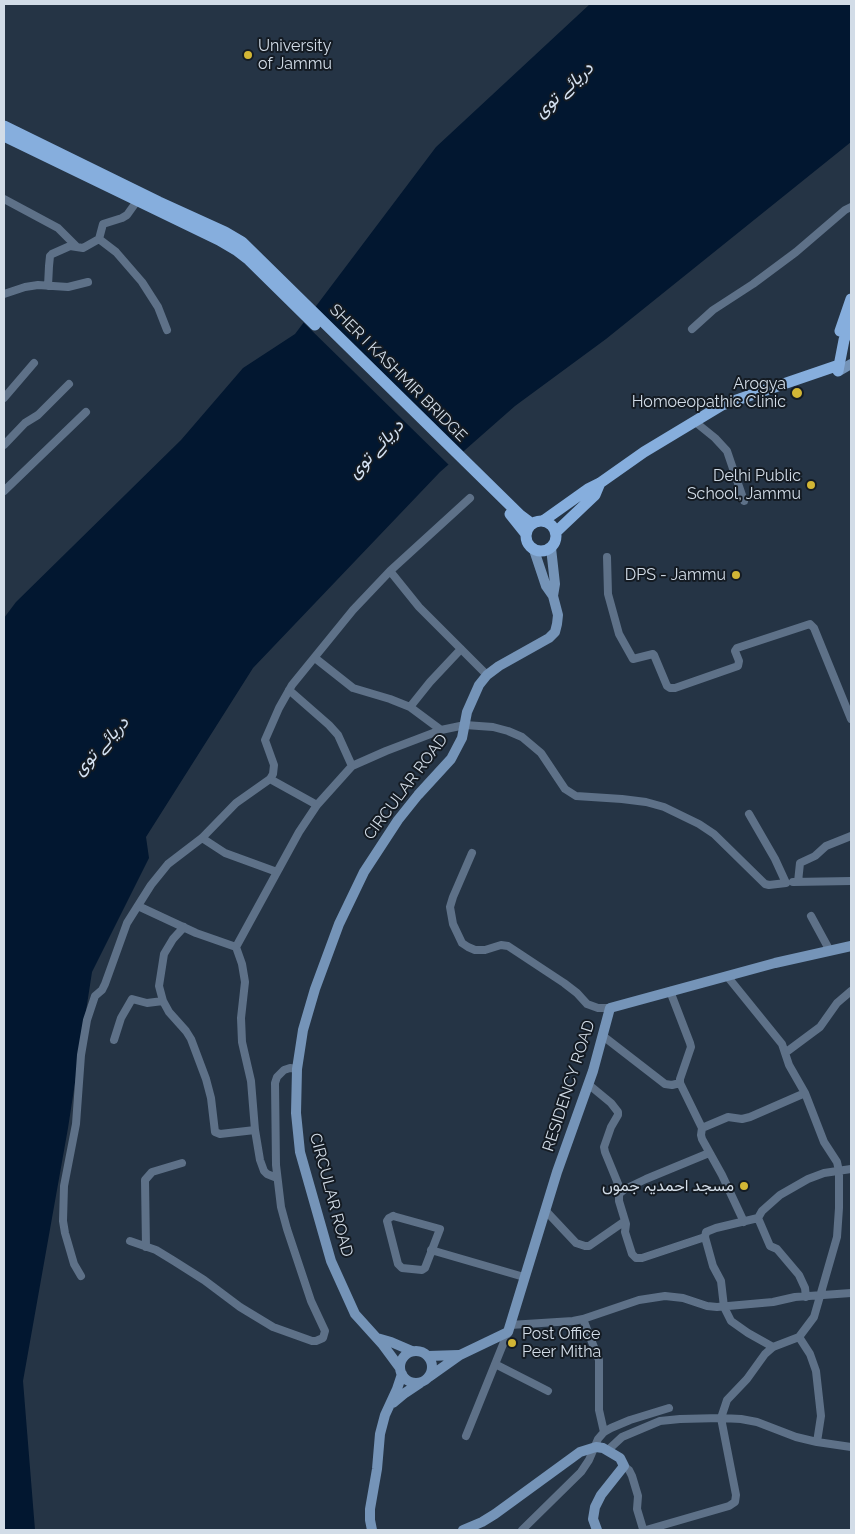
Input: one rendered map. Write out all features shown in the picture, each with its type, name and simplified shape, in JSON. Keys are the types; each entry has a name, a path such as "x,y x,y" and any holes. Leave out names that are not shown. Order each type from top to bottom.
{"main road":[{"path":"4,126 224,232 242,242 252,257"},
{"path":"4,136 252,257"},
{"name":"SHER I KASHMIR BRIDGE","path":"252,257 517,517 534,526"},
{"path":"835,369 840,333 851,299"},
{"path":"835,369 851,322"},
{"path":"553,596 546,586 534,550 527,542 534,526 588,489 600,483 632,459 694,421 711,413 726,411 851,364"},
{"path":"556,532 595,495 600,483"},
{"path":"534,526 553,527 556,532 556,540 551,548 546,551 534,550"},
{"path":"551,548 555,584 553,596"},
{"name":"CIRCULAR ROAD","path":"401,1371 377,1338 359,1320 333,1268 305,1173 297,1132 296,1069 315,989 330,945 364,872 398,820 451,759 462,738 467,712 472,697 479,685 487,675 504,663 549,638 555,632 558,624 558,615 553,596"},
{"name":"RESIDENCY ROAD","path":"509,1328 557,1172 588,1084 610,1008 727,976 851,946"},
{"path":"390,1406 405,1392 460,1355 509,1328"},
{"path":"377,1338 412,1351 424,1352 433,1366 432,1372 424,1380 410,1382 401,1371"},
{"path":"372,1530 370,1509 377,1469 380,1434 401,1371 403,1357 412,1351"},
{"path":"428,1356 460,1355"},
{"path":"462,1530 495,1514 580,1452 600,1447 620,1458 624,1466 602,1494 595,1507 593,1519 597,1530"}],"street":[{"path":"4,199 58,228 76,246"},
{"path":"48,286 50,256 66,247 76,246 81,248 93,243 103,224 127,215 137,201"},
{"path":"692,329 713,310 753,284 796,252 851,207"},
{"path":"93,243 116,252 142,282 158,307 167,330"},
{"path":"4,294 24,287 68,287 88,282"},
{"path":"4,398 34,363"},
{"path":"4,445 26,423 38,415 68,384"},
{"path":"4,491 86,412"},
{"path":"694,421 727,451 744,501"},
{"path":"82,1276 69,1252 63,1221 62,1201 76,1124 83,1040 92,1001 105,984 127,923 151,885 168,864 202,838 236,804 274,774 274,765 265,740 278,708 289,690 314,658 353,610 390,571 470,498"},
{"path":"607,557 608,594 619,634 633,658 654,655 667,686 670,688 676,688 738,666 739,662 735,651 737,648 810,624 814,628 851,719"},
{"path":"390,571 412,599 487,675"},
{"path":"410,707 461,649"},
{"path":"314,658 358,691 390,699 410,707 441,730"},
{"path":"289,690 338,735 352,766"},
{"path":"277,1178 270,1176 264,1171 260,1160 255,1130 251,1082 241,1033 244,974 236,947 298,832 317,805 352,766 441,730 465,725 493,727 522,737 541,753 565,789 576,796 622,798 646,802 664,807 699,824 714,834 765,884 851,881"},
{"path":"270,779 317,805"},
{"path":"749,814 775,859 786,883"},
{"path":"798,882 800,863 815,856 826,846 851,836"},
{"path":"202,838 226,853 277,872"},
{"path":"472,853 450,907 452,924 462,943 475,950 485,950 501,945 508,946 564,983 587,1004 598,1008 610,1008"},
{"path":"138,906 184,928 236,947"},
{"path":"811,916 830,951"},
{"path":"184,928 173,939 164,954 161,964 159,986 163,1001 168,1012 191,1039 206,1078 211,1098 215,1132 220,1134 255,1130"},
{"path":"624,1466 631,1472 638,1496 638,1513 643,1529 646,1530 664,1528 729,1506 735,1502 736,1495 721,1418 728,1397 747,1379 765,1354 773,1348 799,1337 814,1317 837,1237 839,1171 837,1162 824,1142 805,1093 789,1065 778,1038 727,976"},
{"path":"670,991 691,1047 680,1083 702,1128 701,1135 709,1153 722,1175 744,1222"},
{"path":"785,1053 820,1027 837,1004 851,991"},
{"path":"114,1040 121,1018 132,999 147,1003 163,1001"},
{"path":"603,1036 665,1084 680,1083"},
{"path":"130,1242 156,1250 174,1260 240,1307 273,1327 312,1340 321,1339 325,1331 311,1301 301,1272 281,1207 277,1178 275,1083 277,1077 284,1070 296,1069"},
{"path":"588,1084 611,1103 618,1112 604,1147 621,1191"},
{"path":"702,1128 728,1117 742,1119 750,1117 805,1093"},
{"path":"705,1237 642,1258 636,1258 632,1254 627,1238 625,1221 618,1197 621,1191 646,1178 709,1153"},
{"path":"146,1247 145,1180 148,1174 156,1170 182,1163"},
{"path":"773,1348 731,1321 724,1307 721,1281 713,1266 705,1233 758,1218 762,1211 772,1202 792,1188 816,1176 851,1169"},
{"path":"545,1210 576,1243 585,1246 589,1246 625,1221"},
{"path":"393,1216 440,1229 431,1250 425,1268 422,1270 402,1268 398,1264 387,1221 389,1218 393,1216"},
{"path":"758,1218 770,1246 777,1249 799,1275 805,1288 806,1296"},
{"path":"431,1250 524,1278"},
{"path":"466,1436 509,1328 583,1319 638,1300 665,1296 683,1298 707,1306 724,1307 773,1302 806,1296 851,1293"},
{"path":"583,1319 599,1360 599,1404 604,1432"},
{"path":"799,1337 814,1363 816,1371 821,1416 816,1442"},
{"path":"495,1364 548,1391"},
{"path":"522,1530 581,1472 589,1460 598,1439 604,1432 630,1420 670,1408"},
{"path":"608,1450 622,1437 660,1421 680,1418 741,1419 757,1422 796,1437 851,1447"}],"water":[{"name":"دریائے توی","path":"590,4 851,4 851,142 606,339 515,406 440,472 253,668 146,837 149,858 92,972 68,1128 23,1381 35,1530 4,1530 4,618 16,602 181,440 243,368 295,334 436,147"}],"pier":[{"path":"314,305 465,453 450,466 302,321"}],"place":[{"name":"University of Jammu","path":"248,55"},
{"name":"Arogya Homoeopathic Clinic","path":"797,393"},
{"name":"Delhi Public School, Jammu","path":"811,485"},
{"name":"DPS - Jammu","path":"736,575"},
{"name":"مسجد احمدیہ جموں","path":"744,1186"},
{"name":"Post Office Peer Mitha","path":"512,1343"}]}
